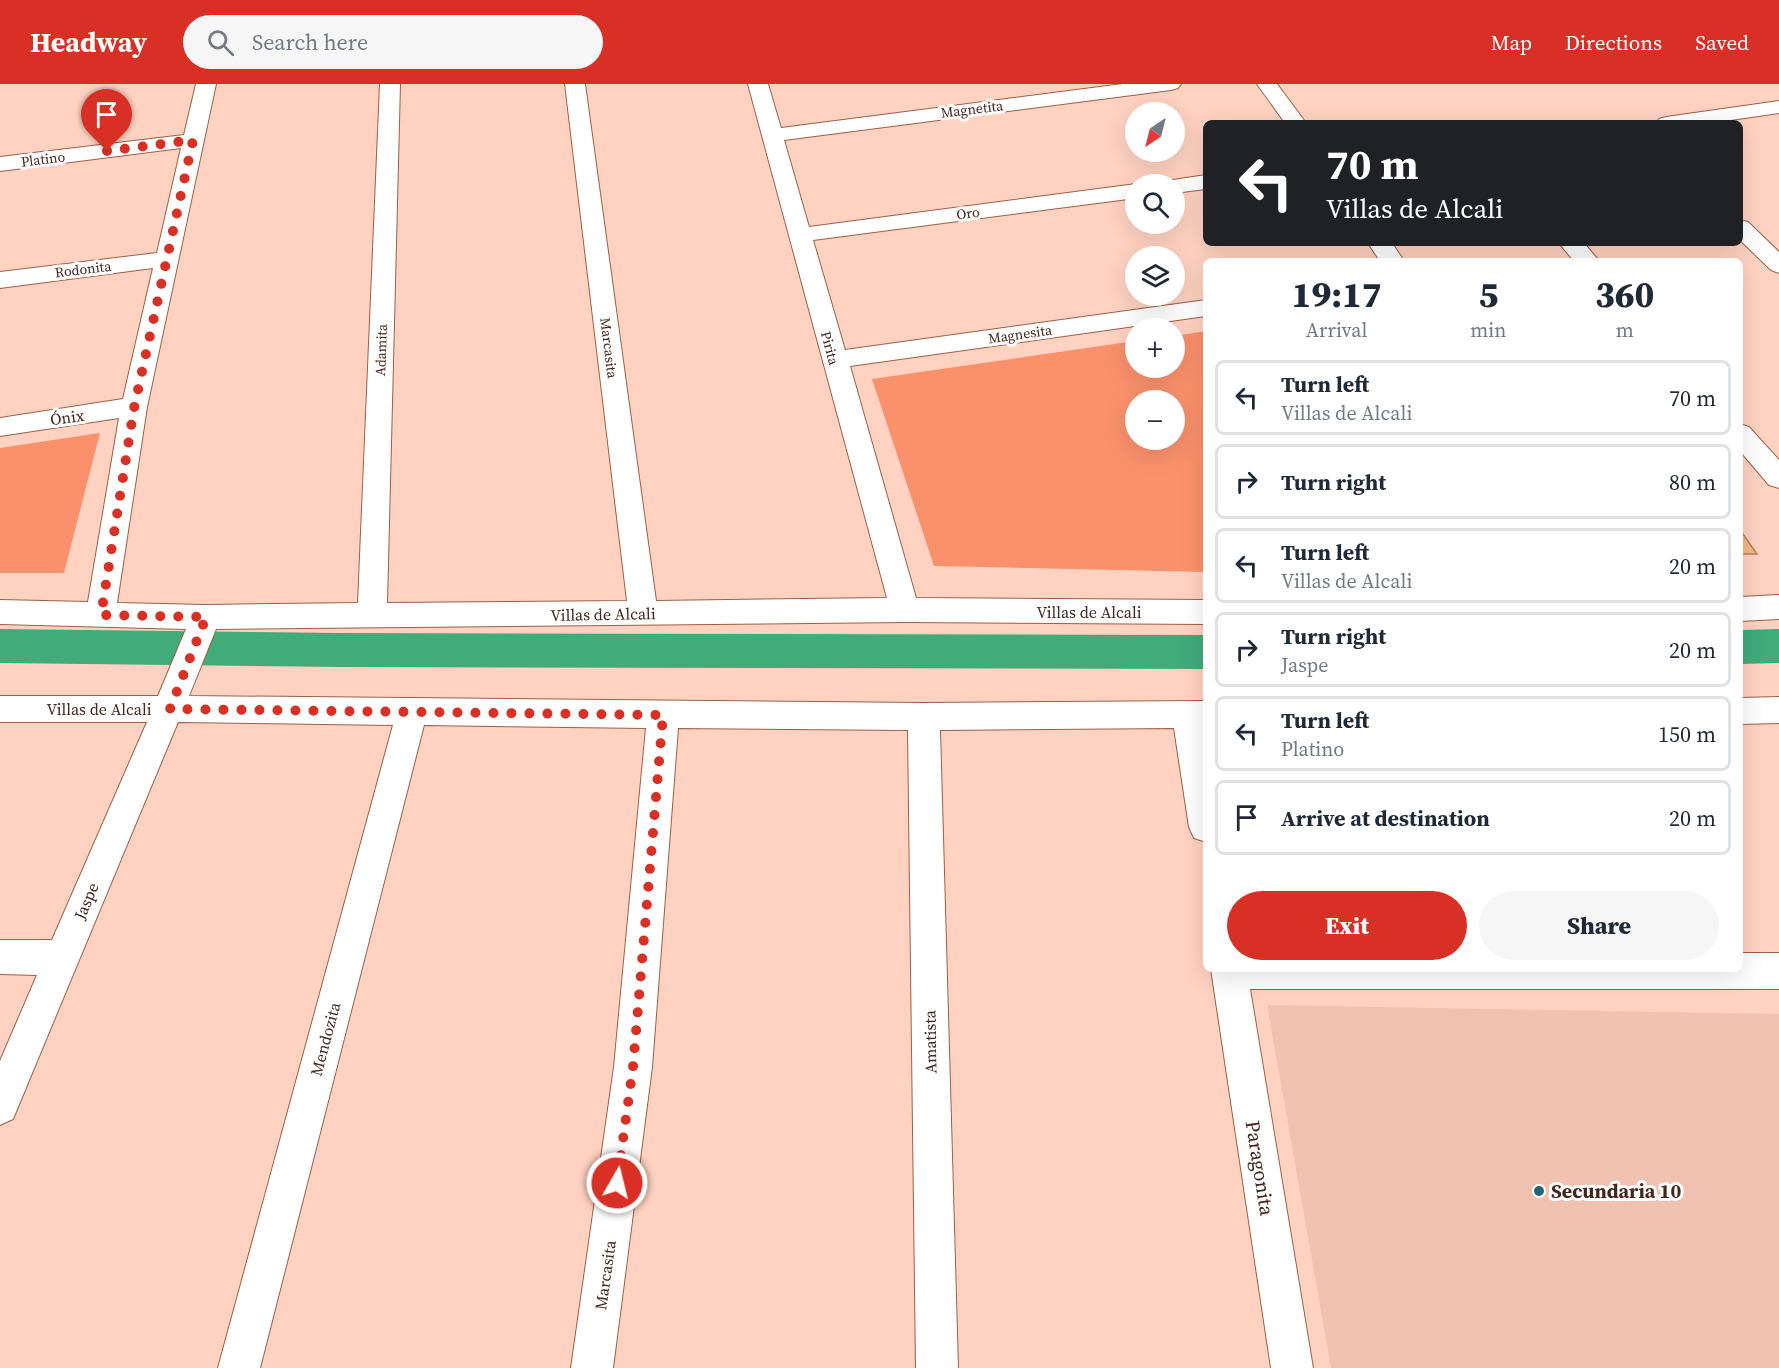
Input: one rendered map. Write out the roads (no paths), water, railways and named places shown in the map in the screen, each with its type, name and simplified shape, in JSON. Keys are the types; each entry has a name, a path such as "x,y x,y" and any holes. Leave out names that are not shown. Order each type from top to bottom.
{"street":[{"path":"101,615 134,408 206,84"},
{"name":"Adamita","path":"372,617 390,84"},
{"name":"Marcasita","path":"575,84 643,613"},
{"name":"Pirita","path":"758,84 905,610"},
{"name":"Magnetita","path":"773,135 1171,84"},
{"path":"1267,84 1294,120"},
{"path":"1687,120 1779,107"},
{"name":"Platino","path":"0,164 193,140"},
{"path":"1185,185 1203,182"},
{"name":"Oro","path":"800,235 1125,192"},
{"path":"1743,230 1779,265"},
{"path":"1574,246 1584,258"},
{"name":"Rodonita","path":"0,280 167,259"},
{"name":"Magnesita","path":"834,360 1203,308"},
{"name":"Ónix","path":"0,427 134,408"},
{"path":"1743,437 1779,478"},
{"path":"1743,609 1779,607"},
{"name":"Villas de Alcali","path":"0,612 101,615 204,623 372,617 905,610 1203,612"},
{"name":"Jaspe","path":"0,1106 204,623"},
{"name":"Villas de Alcali","path":"0,709 172,702 412,711 663,715 924,717 1197,714"},
{"path":"1743,711 1779,710"},
{"name":"Mendozita","path":"238,1368 412,711"},
{"path":"1197,714 1203,789"},
{"name":"Marcasita","path":"592,1368 633,1067 663,715"},
{"name":"Amatista","path":"924,717 937,1368"},
{"path":"0,957 62,958"},
{"path":"1743,971 1779,971"},
{"name":"Paragonita","path":"1229,972 1292,1368"}],"waterway":[{"path":"0,646 342,650 1203,652"},
{"path":"1743,647 1779,646"}],"place":[{"name":"Secundaria 10","path":"1539,1191"}]}
